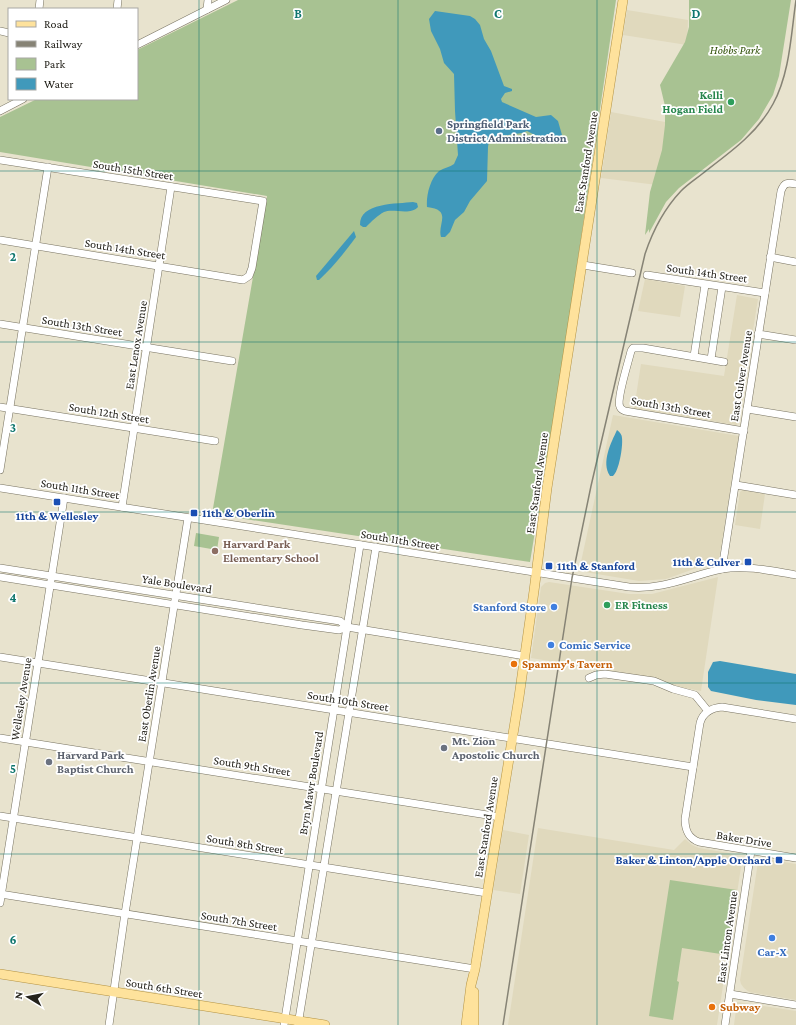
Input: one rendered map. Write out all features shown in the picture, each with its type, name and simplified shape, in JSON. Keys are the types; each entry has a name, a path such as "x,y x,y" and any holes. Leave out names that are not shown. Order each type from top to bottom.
{"main road":[{"name":"East Stanford Avenue","path":"466,1025 471,985 475,969 500,817 525,656 547,488 583,265 623,0"},
{"name":"East Stanford Avenue","path":"474,1025 475,969"},
{"name":"South 6th Street","path":"0,974 285,1022 325,1025"}],"street":[{"path":"207,9 208,0"},
{"path":"138,44 226,0"},
{"path":"0,111 21,100"},
{"name":"South 15th Street","path":"0,160 263,201 252,268 246,278"},
{"path":"0,470 48,167"},
{"name":"East Culver Avenue","path":"722,569 781,191 783,186 789,182 796,184"},
{"name":"East Lenox Avenue","path":"122,507 171,187"},
{"name":"South 14th Street","path":"0,240 234,279 243,280 246,278"},
{"path":"770,257 796,262"},
{"path":"583,265 632,273"},
{"name":"South 14th Street","path":"647,275 765,293"},
{"path":"705,285 694,356 724,362"},
{"path":"711,359 722,287"},
{"name":"South 13th Street","path":"0,324 232,361"},
{"path":"758,334 796,340"},
{"name":"South 13th Street","path":"694,356 634,348 631,351 620,394 619,406 625,411 744,431"},
{"name":"South 12th Street","path":"0,407 215,441"},
{"path":"747,409 796,417"},
{"path":"736,486 796,495"},
{"name":"South 11th Street","path":"0,488 537,573 641,588 664,586 722,569 748,568 796,575"},
{"name":"Wellesley Avenue","path":"0,903 64,498"},
{"name":"East Oberlin Avenue","path":"109,1025 125,914 188,518"},
{"name":"Bryn Mawr Boulevard","path":"285,1022 360,545"},
{"path":"299,1023 348,712 376,547"},
{"name":"Yale Boulevard","path":"0,568 342,622 347,627"},
{"name":"Yale Boulevard","path":"0,577 339,630 347,627 525,656"},
{"name":"South 10th Street","path":"0,657 693,767"},
{"path":"589,678 596,675 605,674 654,681 672,689 695,695 708,711"},
{"path":"693,767 700,723 703,716 712,708 722,707 796,718"},
{"name":"South 9th Street","path":"0,738 500,817"},
{"name":"Baker Drive","path":"693,767 685,827 695,841 796,858"},
{"name":"South 8th Street","path":"0,816 487,893"},
{"name":"East Linton Avenue","path":"726,1025 751,851"},
{"name":"South 7th Street","path":"1,894 475,969"},
{"path":"730,994 796,1005"}],"shaded area":[{"path":"627,10 688,20 687,45 623,35"},
{"path":"611,112 676,124 665,186 601,178"},
{"path":"645,279 685,286 680,317 638,311"},
{"path":"737,295 758,299 738,424 736,425 634,409 641,364 724,376"},
{"path":"613,415 739,436 719,560 666,579 639,581 579,571"},
{"path":"742,490 765,494 760,529 735,525 740,492"},
{"path":"718,577 701,691 674,686 655,678 531,658 541,587 545,583 549,582 629,594 652,594"},
{"path":"538,828 674,850 685,839 692,845 699,848 729,853 737,857 741,867 717,1025 508,1025"},
{"path":"503,830 529,835 520,894 493,890"},
{"path":"761,858 796,864 796,1000 749,992 741,984 740,980 758,859"},
{"path":"737,1002 796,1011 796,1025 734,1025"}],"green space":[{"path":"238,0 616,0 566,341 530,562 212,514 267,196 0,152 0,117 35,100 138,100 138,50"},
{"name":"Hobbs Park","path":"689,0 791,0 779,76 773,95 759,119 741,140 679,188 666,202 649,233 649,229 645,235 650,192 662,150 665,125 665,106 660,85 685,42 689,27"},
{"path":"196,533 219,537 217,550 194,546"},
{"path":"670,880 737,890 727,955 682,948 677,981 679,982 673,1020 649,1016"}],"water":[{"path":"435,11 470,16 475,19 480,25 484,39 491,51 504,86 512,89 512,91 505,93 501,99 502,102 536,117 551,115 558,121 562,135 559,142 545,140 527,131 493,137 489,141 488,147 487,181 470,201 464,212 455,220 450,232 445,237 441,237 440,232 442,214 440,211 427,207 428,193 433,178 439,171 454,164 458,155 454,74 444,63 440,49 431,31 429,19"},
{"path":"417,203 418,207 415,210 384,212 366,227 360,225 361,217 372,208 389,204"},
{"path":"354,231 356,237 352,243 329,270 319,280 317,280 316,276"},
{"path":"617,430 622,437 621,453 617,469 613,476 610,476 606,465 608,453"},
{"path":"720,661 796,674 796,705 756,700 711,691 708,687 708,672 713,662"}],"railway":[{"path":"503,1025 572,578 591,486 645,254 660,220 669,205 687,185 726,156 744,140 760,123 773,104 779,92 786,66 796,0"}],"place":[{"name":"Kelli Hogan Field","path":"731,102"},
{"name":"Springfield Park District Administration","path":"439,131"},
{"name":"11th & Wellesley","path":"57,502"},
{"name":"11th & Oberlin","path":"194,513"},
{"name":"Harvard Park Elementary School","path":"215,551"},
{"name":"11th & Culver","path":"748,562"},
{"name":"11th & Stanford","path":"549,566"},
{"name":"ER Fitness","path":"607,605"},
{"name":"Stanford Store","path":"554,607"},
{"name":"Comic Service","path":"551,645"},
{"name":"Spammy's Tavern","path":"514,664"},
{"name":"Mt. Zion Apostolic Church","path":"444,748"},
{"name":"Harvard Park Baptist Church","path":"49,762"},
{"name":"Baker & Linton/Apple Orchard","path":"779,860"},
{"name":"Car-X","path":"772,938"},
{"name":"Subway","path":"712,1007"}]}
